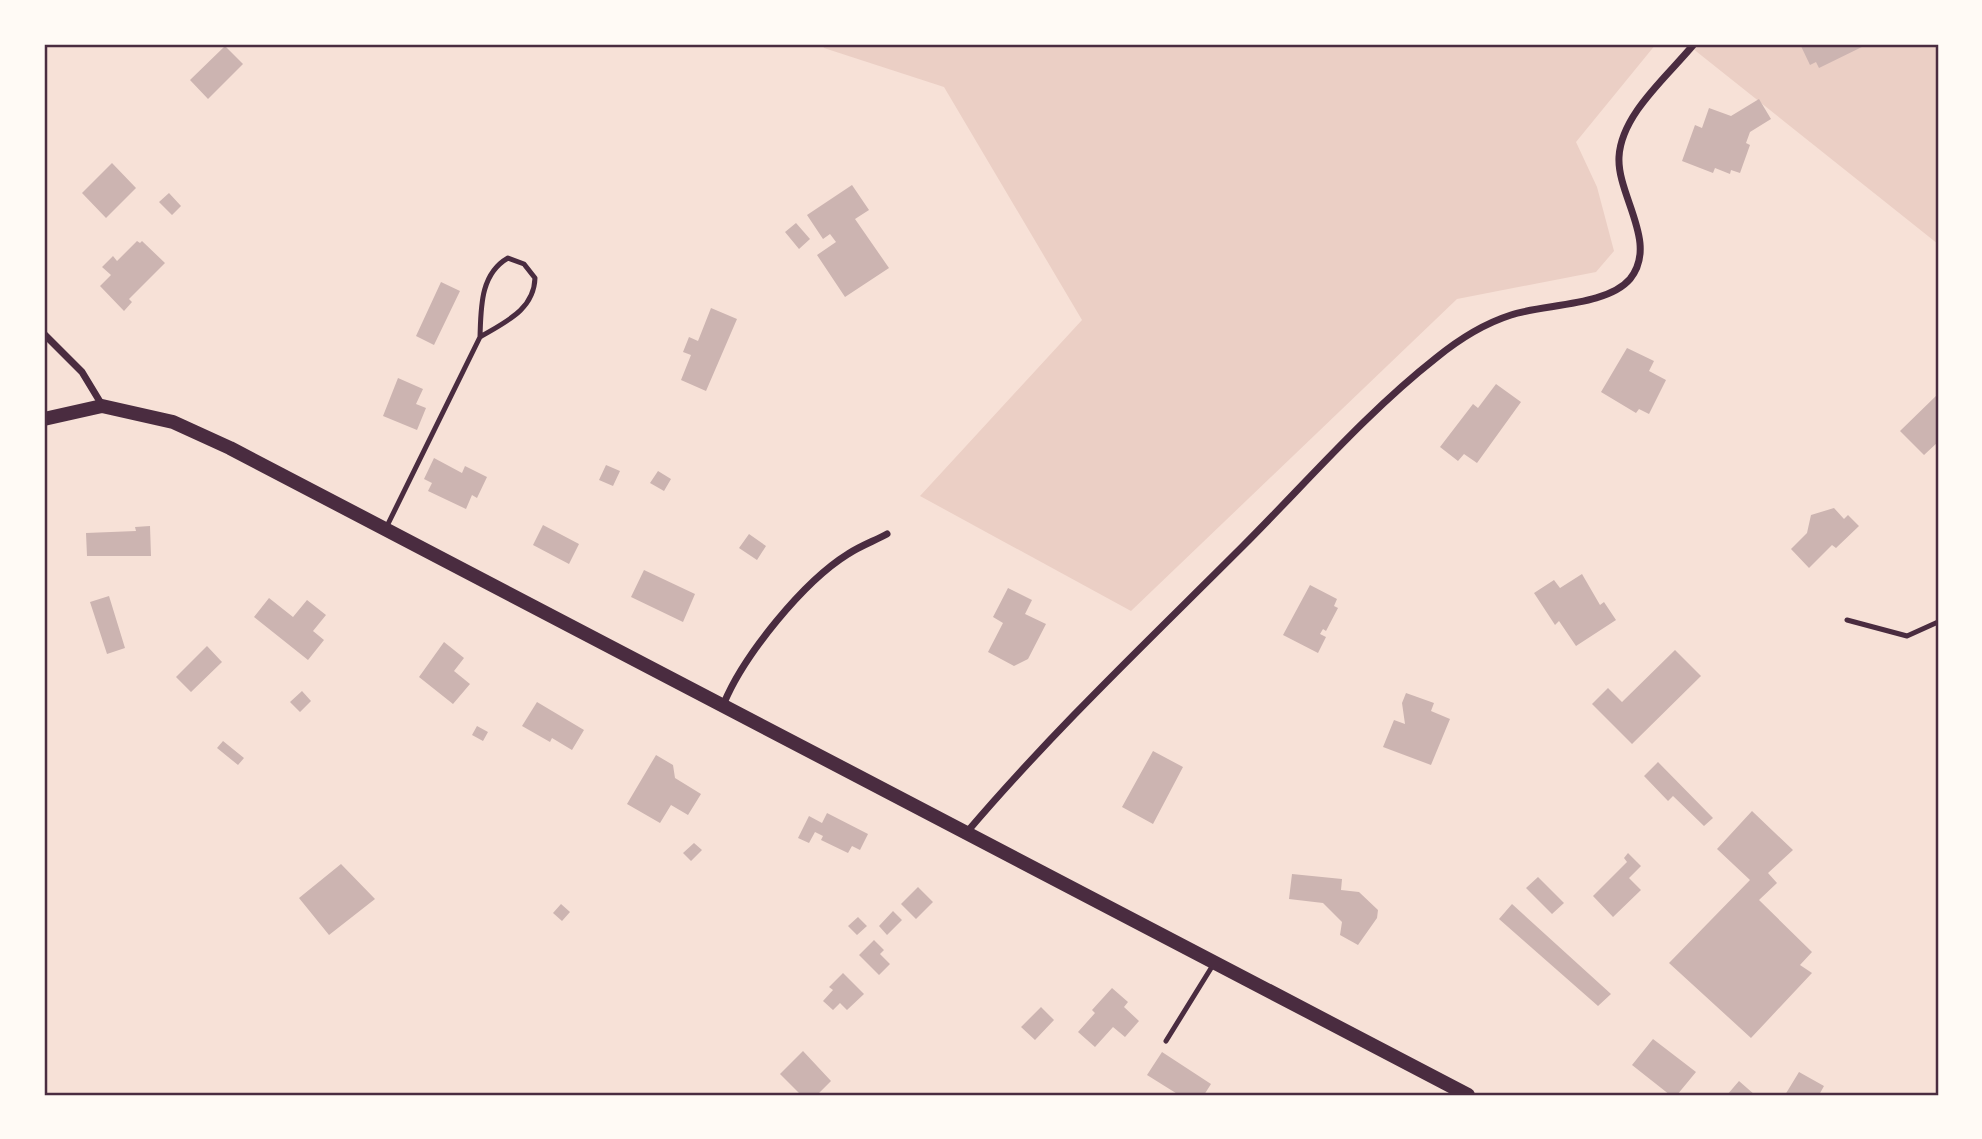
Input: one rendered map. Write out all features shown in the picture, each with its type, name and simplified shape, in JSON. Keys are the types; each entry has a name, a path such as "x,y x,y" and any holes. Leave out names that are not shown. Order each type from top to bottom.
{"main road":[{"path":"44,419 102,406 173,422 386,528 1468,1095"}],"street":[{"path":"967,832 1056,734 1364,425 1437,357 1478,328 1511,315 1615,292 1630,278 1639,260 1639,237 1619,159 1622,145 1640,109 1694,44"},
{"path":"44,334 82,372 102,406"},
{"path":"724,704 734,681 753,652 801,596 847,554 887,534"}],"lane":[{"path":"386,528 480,337 481,306 488,278 498,264 508,258 524,264 535,278 535,294 518,314 480,337"},
{"path":"1847,620 1907,636 1938,622"},
{"path":"1166,1041 1215,962"}],"shaded area":[{"path":"822,44 1656,44 1576,142 1597,187 1614,251 1596,272 1457,299 1131,611 920,496 1082,320 944,87 824,48"},
{"path":"1687,44 1938,44 1938,244"}],"building":[{"path":"1800,44 1868,44 1819,68 1816,62 1810,65"},
{"path":"225,46 243,64 208,99 190,80"},
{"path":"1759,99 1771,119 1750,132 1746,143 1750,145 1740,173 1731,170 1730,174 1715,168 1713,173 1682,161 1695,125 1702,128 1709,108 1731,116"},
{"path":"112,163 136,188 106,218 82,193"},
{"path":"852,185 869,210 855,219 889,268 845,297 817,255 836,242 830,234 823,239 807,215"},
{"path":"169,193 181,206 172,215 159,202"},
{"path":"796,223 810,239 799,249 785,232"},
{"path":"137,241 142,241 165,263 129,299 132,302 124,311 100,286 111,275 102,267 113,256 117,261"},
{"path":"441,282 460,291 434,345 416,336"},
{"path":"711,308 737,319 706,391 681,380 691,355 683,352 689,337 698,341"},
{"path":"1627,348 1654,361 1649,371 1666,380 1649,414 1639,409 1636,413 1601,392"},
{"path":"398,378 423,389 416,404 426,408 417,430 383,416"},
{"path":"1496,384 1521,402 1477,463 1464,454 1458,461 1440,447 1473,404 1478,408"},
{"path":"1938,394 1938,442 1924,455 1900,431"},
{"path":"434,458 462,473 465,466 487,477 477,498 472,495 466,509 428,491 432,483 424,479"},
{"path":"606,465 620,471 613,486 599,480"},
{"path":"658,471 671,479 664,491 650,483"},
{"path":"1834,508 1844,519 1848,515 1859,526 1836,548 1832,545 1809,568 1791,549 1807,533 1811,515"},
{"path":"543,525 579,544 569,564 533,545"},
{"path":"150,526 151,556 87,556 86,533 136,531 135,527"},
{"path":"749,534 766,546 757,560 739,548"},
{"path":"644,570 695,594 683,622 631,597"},
{"path":"1582,574 1600,605 1604,602 1616,620 1576,646 1559,621 1555,625 1534,593 1554,580 1560,588"},
{"path":"1310,585 1337,599 1334,606 1338,608 1326,631 1323,629 1320,634 1326,637 1318,653 1283,635"},
{"path":"1008,588 1032,600 1025,614 1046,624 1028,659 1014,666 988,652 1003,623 993,617"},
{"path":"109,596 125,648 107,654 90,602"},
{"path":"269,598 293,617 307,600 326,615 313,631 324,640 308,660 254,617"},
{"path":"444,642 464,658 454,671 470,684 453,704 419,677"},
{"path":"207,646 222,662 191,692 176,677"},
{"path":"1675,650 1701,676 1632,744 1592,704 1608,688 1622,702"},
{"path":"302,691 311,701 300,712 290,702"},
{"path":"1406,693 1434,703 1431,711 1450,719 1431,765 1383,747 1394,720 1405,724 1402,703"},
{"path":"537,702 584,730 572,750 552,738 550,742 522,726"},
{"path":"477,726 488,732 483,741 472,735"},
{"path":"223,741 244,758 238,765 217,748"},
{"path":"1153,751 1183,767 1153,824 1122,807"},
{"path":"656,755 673,765 675,778 701,794 688,815 671,805 660,823 627,804"},
{"path":"1658,762 1713,818 1704,826 1673,796 1668,801 1644,776"},
{"path":"1752,811 1793,850 1768,873 1777,883 1759,900 1812,952 1800,965 1812,973 1751,1038 1669,963 1750,880 1717,849"},
{"path":"827,813 868,834 860,850 852,846 848,853 821,840 823,836 815,832 809,843 798,838 809,816 822,823"},
{"path":"694,843 702,850 691,861 683,853"},
{"path":"1628,853 1641,866 1629,878 1641,890 1613,917 1593,896 1627,862 1624,858"},
{"path":"341,864 375,899 329,935 299,898"},
{"path":"1292,874 1342,879 1341,890 1359,892 1378,910 1377,918 1358,945 1340,935 1342,922 1323,903 1289,899"},
{"path":"1538,877 1564,903 1552,914 1526,888"},
{"path":"918,887 933,902 916,919 901,904"},
{"path":"561,904 570,912 562,921 553,913"},
{"path":"1512,904 1611,994 1598,1006 1499,919"},
{"path":"893,911 902,920 887,935 879,926"},
{"path":"858,917 867,926 857,935 848,926"},
{"path":"874,940 884,950 880,954 890,964 879,975 859,955"},
{"path":"843,973 864,994 847,1010 840,1003 833,1010 823,1001 833,990 829,987"},
{"path":"1112,988 1128,1002 1124,1007 1139,1021 1125,1037 1113,1027 1095,1047 1078,1032 1095,1013 1092,1010"},
{"path":"1041,1007 1054,1020 1035,1040 1021,1027"},
{"path":"1653,1039 1696,1072 1677,1095 1670,1095 1632,1065"},
{"path":"803,1051 831,1081 817,1095 801,1095 780,1074"},
{"path":"1162,1052 1211,1084 1204,1095 1179,1095 1147,1075"},
{"path":"1799,1072 1824,1086 1819,1095 1785,1095"},
{"path":"1739,1081 1755,1095 1727,1095"}]}
